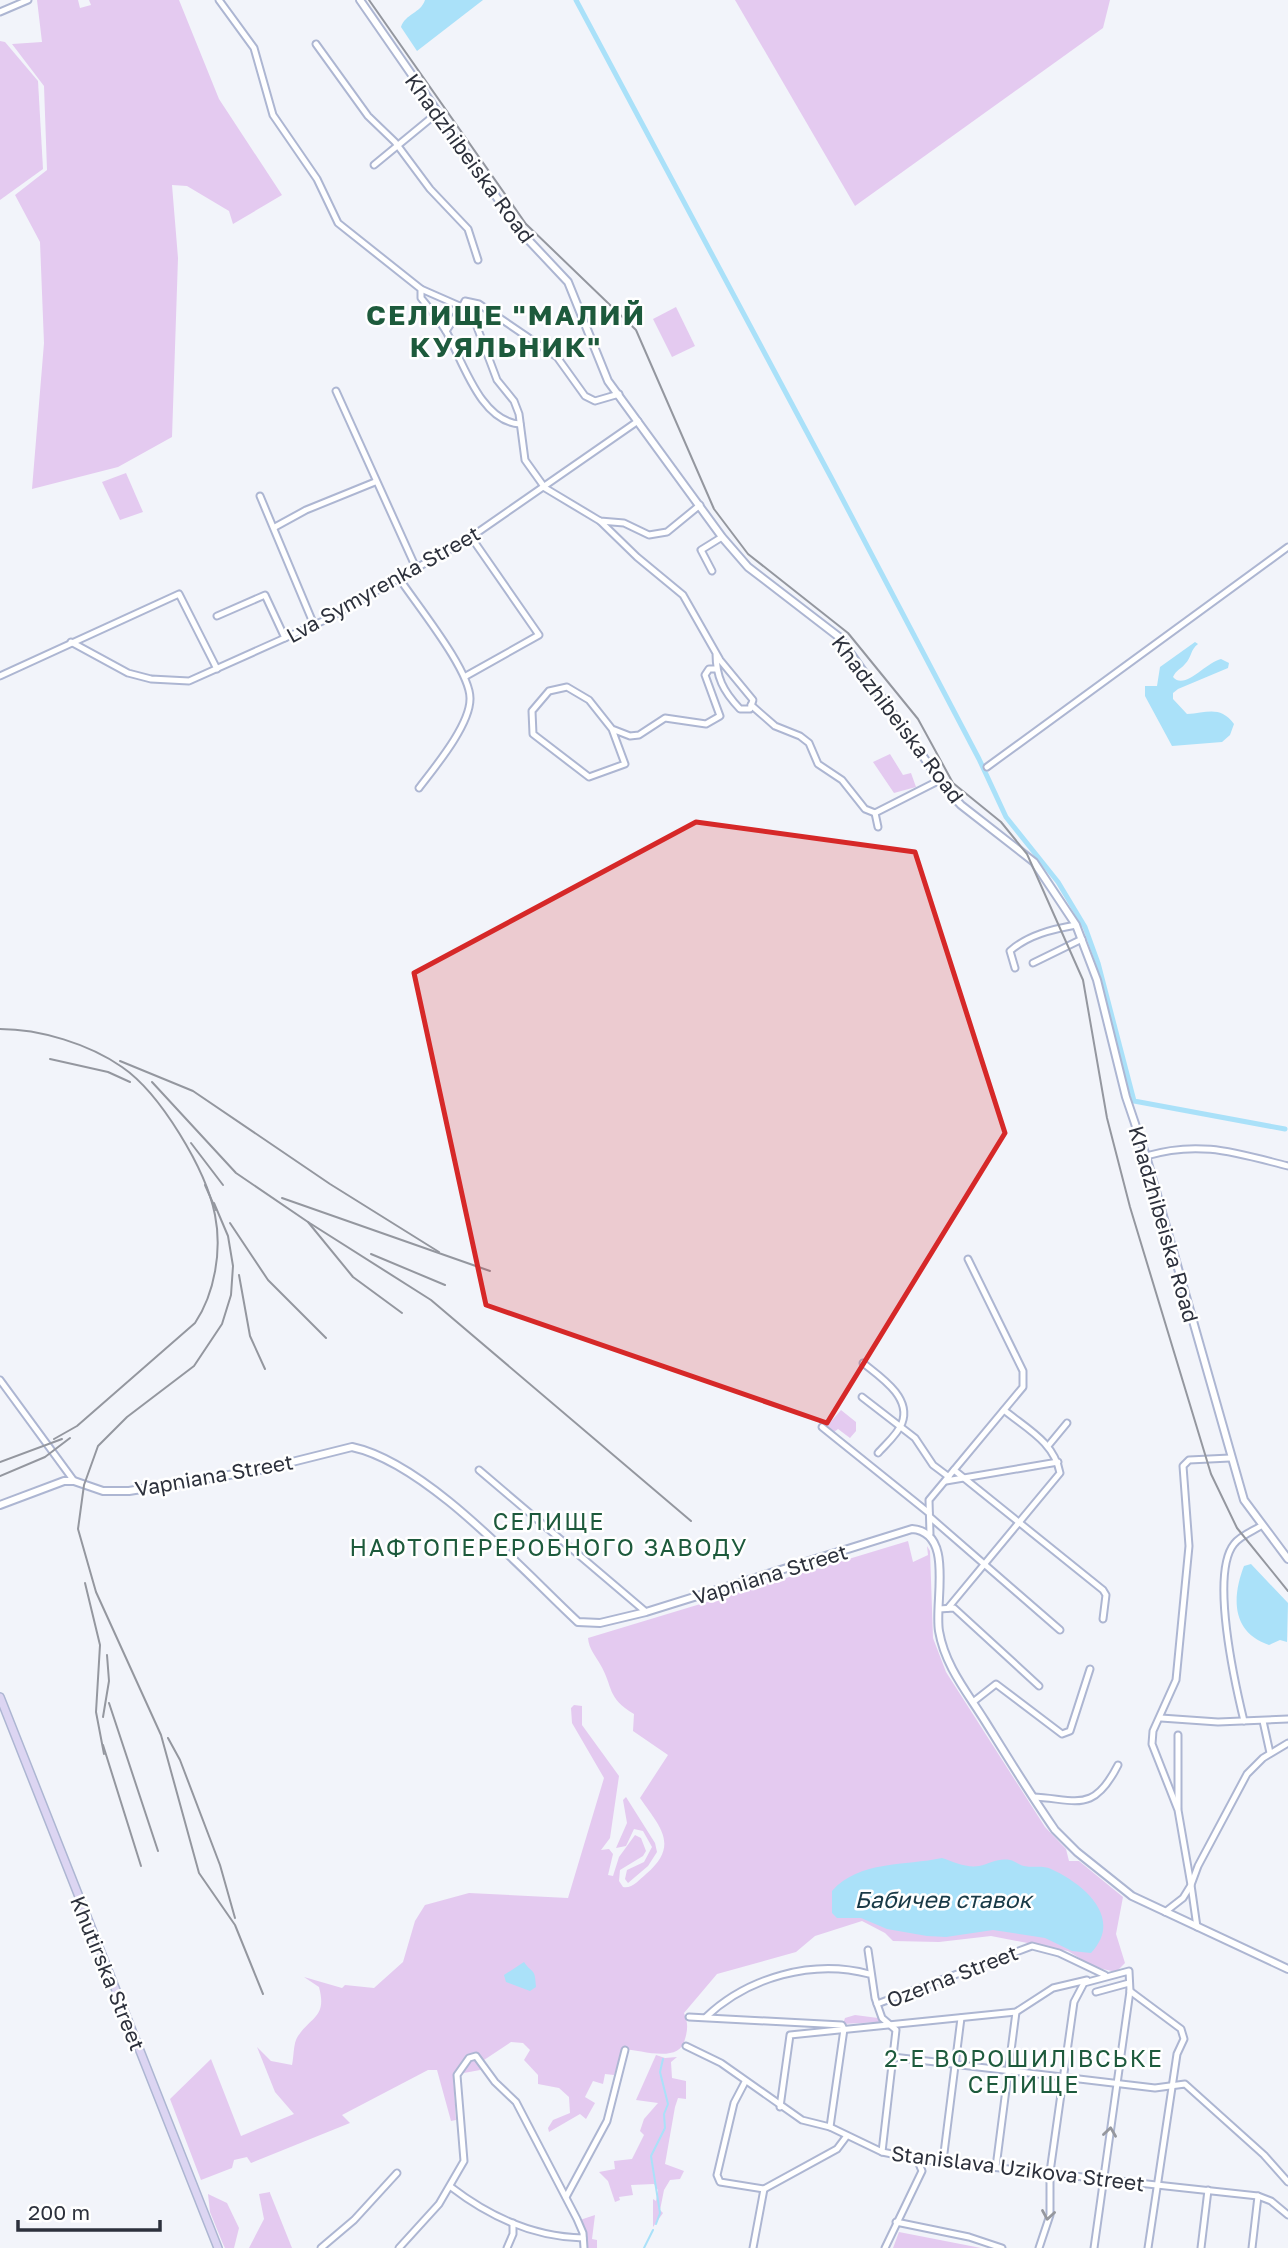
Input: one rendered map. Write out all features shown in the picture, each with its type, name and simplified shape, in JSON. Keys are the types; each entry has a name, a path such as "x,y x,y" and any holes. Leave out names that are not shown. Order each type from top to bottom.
{"main road":[{"name":"Khutirska Street","path":"0,1697 218,2248"}],"street":[{"path":"0,12 27,0"},
{"path":"219,0 254,48 273,115 317,179 338,223 421,289 462,307 474,319 497,380 514,401 525,460 545,488 600,521 637,557 683,595 716,653 753,700 750,709 740,709 727,696 716,669 716,653"},
{"name":"Khadzhibeiska Road","path":"360,0 436,114 520,230 568,282 600,366 722,537 748,567 839,638 940,780 961,805 1034,862 1076,925 1097,979 1126,1097 1146,1156 1244,1500 1288,1559"},
{"path":"316,44 353,97 396,144 430,189 468,229 478,260"},
{"path":"374,165 396,144 436,114"},
{"path":"421,289 421,298 446,331 473,387 505,422 520,424"},
{"path":"446,331 464,301 480,303 565,364 585,396 595,401 619,394"},
{"path":"336,391 416,568"},
{"name":"Lva Symyrenka Street","path":"71,642 128,673 150,679 189,681 314,625 471,537 638,421"},
{"path":"275,527 306,510 375,482"},
{"path":"260,496 314,625"},
{"path":"600,521 624,523 649,535 659,535 667,532 700,505"},
{"path":"466,676 539,635 471,537"},
{"path":"712,571 701,550 722,537"},
{"path":"987,768 1288,547"},
{"path":"398,578 466,676 471,699 462,726 419,788"},
{"path":"0,676 179,594 217,669"},
{"path":"217,616 265,595 285,638"},
{"path":"612,729 625,764 589,777 533,734 532,711 549,691 567,687 589,700 612,729 630,736 639,735 665,718 706,724 720,716 705,675 709,669 716,669"},
{"path":"751,705 775,726 800,736 809,743 818,764 842,780 866,809 875,813"},
{"path":"875,813 940,780"},
{"path":"875,813 878,827"},
{"path":"1015,968 1010,951 1016,945 1053,930 1076,925"},
{"path":"1033,963 1082,939"},
{"path":"1146,1156 1171,1148 1196,1146 1288,1166"},
{"path":"968,1259 1023,1371 1023,1387 929,1500 930,1534 939,1556 939,1630 948,1664 1055,1830 1077,1852 1132,1896 1288,1969"},
{"path":"863,1363 900,1398 904,1420 878,1453"},
{"path":"0,1380 74,1481 52,1484 0,1505"},
{"path":"863,1397 915,1438 933,1465 947,1479 967,1479 1058,1462"},
{"path":"948,1608 1060,1473 1058,1462 1048,1446 1004,1410"},
{"path":"1048,1446 1067,1423"},
{"path":"822,1427 930,1515 1060,1630"},
{"name":"Vapniana Street","path":"74,1481 103,1491 129,1491 260,1470 339,1448 359,1448 433,1489 578,1622 600,1623 646,1612 912,1529 930,1534"},
{"path":"1178,1810 1152,1744 1153,1731 1176,1680 1189,1546 1183,1466 1189,1460 1230,1458"},
{"path":"479,1470 646,1612"},
{"path":"954,1470 1103,1590 1106,1595 1103,1619"},
{"path":"1244,1721 1222,1603 1224,1574 1233,1545 1261,1526"},
{"path":"939,1609 954,1608 1039,1686"},
{"path":"973,1702 996,1684 1062,1734 1070,1731 1090,1668"},
{"path":"1161,1718 1192,1721 1288,1719"},
{"path":"1263,1721 1270,1753"},
{"path":"1178,1735 1178,1810 1197,1927"},
{"path":"1165,1912 1183,1898 1191,1885 1203,1855 1247,1774 1270,1753 1288,1743"},
{"path":"1033,1797 1078,1803 1095,1796 1110,1780 1118,1765"},
{"name":"Ozerna Street","path":"877,2004 1032,1946 1059,1953 1105,1975"},
{"path":"868,1950 869,1974 882,2018 897,2029 882,2152"},
{"path":"706,2017 723,2001 788,1973 811,1969 869,1974"},
{"path":"780,2107 790,2035 1016,2012 1053,1988 1129,1971 1130,1991 1094,2248"},
{"path":"1039,2248 1050,2215 1050,2172 1074,2002 1084,1983 1090,1980"},
{"path":"1096,1992 1129,1983"},
{"path":"1130,1991 1183,2032 1184,2039 1177,2054 1148,2248"},
{"path":"996,2167 1016,2012"},
{"path":"689,2017 836,2024 844,2029"},
{"path":"943,2161 961,2018"},
{"path":"830,2127 844,2029"},
{"name":"Stanislava Uzikova Street","path":"686,2046 721,2063 802,2120 830,2127 882,2152 917,2160 1258,2196 1271,2201 1288,2215"},
{"path":"566,2197 607,2121 625,2050"},
{"path":"399,2248 451,2187 464,2161 457,2075 469,2058 476,2056 495,2082 516,2102 566,2197 583,2238 584,2248"},
{"path":"893,2057 1155,2088 1182,2084 1264,2155 1288,2182"},
{"path":"745,2082 734,2103 717,2179 764,2189 837,2149 846,2137"},
{"path":"917,2160 922,2171"},
{"path":"886,2248 895,2222 922,2171 933,2161"},
{"path":"321,2248 354,2220 397,2173"},
{"path":"451,2187 494,2217 558,2237 583,2238"},
{"path":"753,2248 764,2189"},
{"path":"1201,2248 1208,2190"},
{"path":"1252,2248 1258,2196"},
{"path":"895,2222 1002,2248"},
{"path":"507,2248 513,2234 513,2223"}],"highlighted area":[{"path":"696,822 915,852 1005,1133 827,1423 486,1305 414,973"}],"shaded area":[{"path":"37,0 78,0 80,8 91,5 89,0 179,0 219,99 282,195 233,224 229,211 187,186 172,185 178,258 172,437 118,467 32,489 44,343 40,242 15,195 47,170 44,86 12,44 42,42"},
{"path":"735,0 1110,0 1103,28 855,206"},
{"path":"0,41 5,42 38,81 43,169 0,200"},
{"path":"676,307 695,346 672,357 653,319"},
{"path":"126,473 143,512 120,520 102,482"},
{"path":"890,754 903,775 911,773 916,787 894,793 873,762"},
{"path":"841,1410 856,1422 856,1431 850,1438 838,1429 834,1432 827,1426"},
{"path":"908,1541 913,1562 928,1555 927,1546 930,1551 933,1638 946,1672 1045,1827 1066,1849 1069,1861 1079,1861 1123,1897 1116,1934 1125,1963 1116,1972 1094,1967 1068,1951 991,1936 939,1942 893,1941 885,1933 862,1921 815,1936 796,1952 717,1974 684,2013 687,2029 682,2047 659,2054 623,2049 614,2075 605,2074 603,2084 593,2081 585,2097 595,2103 586,2119 580,2114 549,2132 548,2128 553,2120 570,2113 569,2097 559,2088 538,2084 538,2075 524,2060 530,2050 523,2043 511,2042 481,2062 480,2070 453,2075 456,2120 451,2121 437,2070 428,2070 342,2115 350,2123 251,2163 247,2157 234,2160 232,2168 201,2180 170,2099 211,2059 241,2136 294,2114 275,2092 257,2047 271,2061 292,2065 296,2039 317,2015 321,2005 319,1987 304,1977 342,1988 345,1985 374,1988 403,1962 415,1921 425,1905 469,1893 568,1898 604,1778 572,1723 571,1708 574,1705 582,1706 582,1725 619,1776 610,1838 601,1850 609,1849 613,1854 608,1875 613,1876 619,1857 635,1835 641,1838 646,1851 643,1856 620,1870 619,1881 623,1887 635,1884 656,1864 662,1854 663,1836 640,1798 668,1755 633,1731 634,1714 615,1697 588,1638"},
{"path":"626,1797 655,1843 657,1852 648,1866 628,1883 625,1879 627,1870 644,1862 652,1847 643,1831 634,1829 626,1846 616,1848 627,1823 623,1800"},
{"path":"855,2015 878,2018 880,2022 843,2024 845,2018"},
{"path":"656,2055 665,2058 677,2057 671,2062 672,2078 686,2081 686,2099 678,2098 675,2107 665,2164 684,2171 680,2179 670,2180 664,2190 660,2210 663,2213 653,2227 653,2199 656,2201 658,2190 654,2184 631,2185 633,2195 619,2197 620,2200 615,2202 608,2181 599,2172 615,2169 614,2161 632,2159 644,2135 640,2131 644,2119 658,2103 636,2100"},
{"path":"270,2192 292,2248 249,2248 264,2219 259,2194"},
{"path":"208,2194 227,2203 239,2228 234,2248 225,2248 223,2244 210,2212"},
{"path":"595,2215 592,2239 597,2240 597,2248 585,2248 584,2229 580,2220"},
{"path":"899,2232 981,2248 893,2248"}],"water":[{"path":"425,0 483,0 417,51 401,27"},
{"path":"1195,642 1198,644 1173,677 1183,681 1221,659 1229,663 1228,668 1178,689 1173,693 1173,699 1187,714 1218,712 1234,724 1230,735 1222,742 1172,746 1145,696 1145,686 1157,686 1160,667"},
{"path":"1251,1564 1288,1603 1287,1642 1280,1640 1269,1645 1247,1632 1241,1622 1237,1601 1240,1578 1244,1566"},
{"name":"Бабичев ставок","path":"942,1858 974,1866 997,1860 1010,1860 1024,1866 1048,1868 1064,1875 1087,1893 1096,1904 1102,1915 1100,1940 1091,1953 1072,1951 1045,1938 993,1930 946,1937 927,1936 887,1929 861,1918 837,1918 832,1913 832,1891 856,1874 884,1866"},
{"path":"524,1962 535,1976 536,1987 530,1991 506,1982 504,1975"}],"waterway":[{"path":"576,0 833,481 979,759 1006,817 1058,882 1085,927 1098,963 1134,1101 1285,1129"},
{"path":"656,2224 660,2213 651,2156 665,2128 664,2114 668,2104 660,2072 663,2059"},
{"path":"644,2248 653,2230"}],"tram line":[{"path":"369,0 526,224 636,330 714,509 748,554 848,633 918,719 953,783 1001,822 1027,854 1083,980 1107,1118 1130,1207 1211,1474 1237,1528 1288,1591"}],"railway":[{"path":"0,1029 64,1039 95,1051 137,1079 166,1113 192,1155 210,1196 217,1228 217,1257 212,1285 195,1323 77,1426 54,1439"},
{"path":"50,1059 108,1072 130,1082"},
{"path":"120,1061 193,1091 330,1184 439,1252"},
{"path":"152,1082 236,1173 308,1222 353,1277 402,1313"},
{"path":"191,1143 223,1185"},
{"path":"205,1185 216,1210"},
{"path":"282,1198 490,1271"},
{"path":"214,1203 228,1236 233,1266 231,1295 222,1324 194,1366 127,1417 98,1446 84,1485 78,1529 96,1592 161,1735 199,1873 235,1925 263,1994"},
{"path":"308,1222 431,1300 691,1521"},
{"path":"230,1223 268,1280 326,1338"},
{"path":"371,1254 445,1285"},
{"path":"239,1275 250,1336 265,1369"},
{"path":"0,1476 45,1457 70,1438"},
{"path":"0,1462 62,1439"},
{"path":"85,1583 100,1645 96,1712 104,1754"},
{"path":"103,1717 109,1681 107,1655"},
{"path":"109,1703 158,1851"},
{"path":"168,1738 180,1760 220,1865 235,1918"},
{"path":"103,1745 141,1866"}],"district":[{"name":"СЕЛИЩЕ \"МАЛИЙ КУЯЛЬНИК\"","path":"506,330"},
{"name":"СЕЛИЩЕ НАФТОПЕРЕРОБНОГО ЗАВОДУ","path":"549,1534"},
{"name":"2-Е ВОРОШИЛІВСЬКЕ СЕЛИЩЕ","path":"1024,2071"}]}
